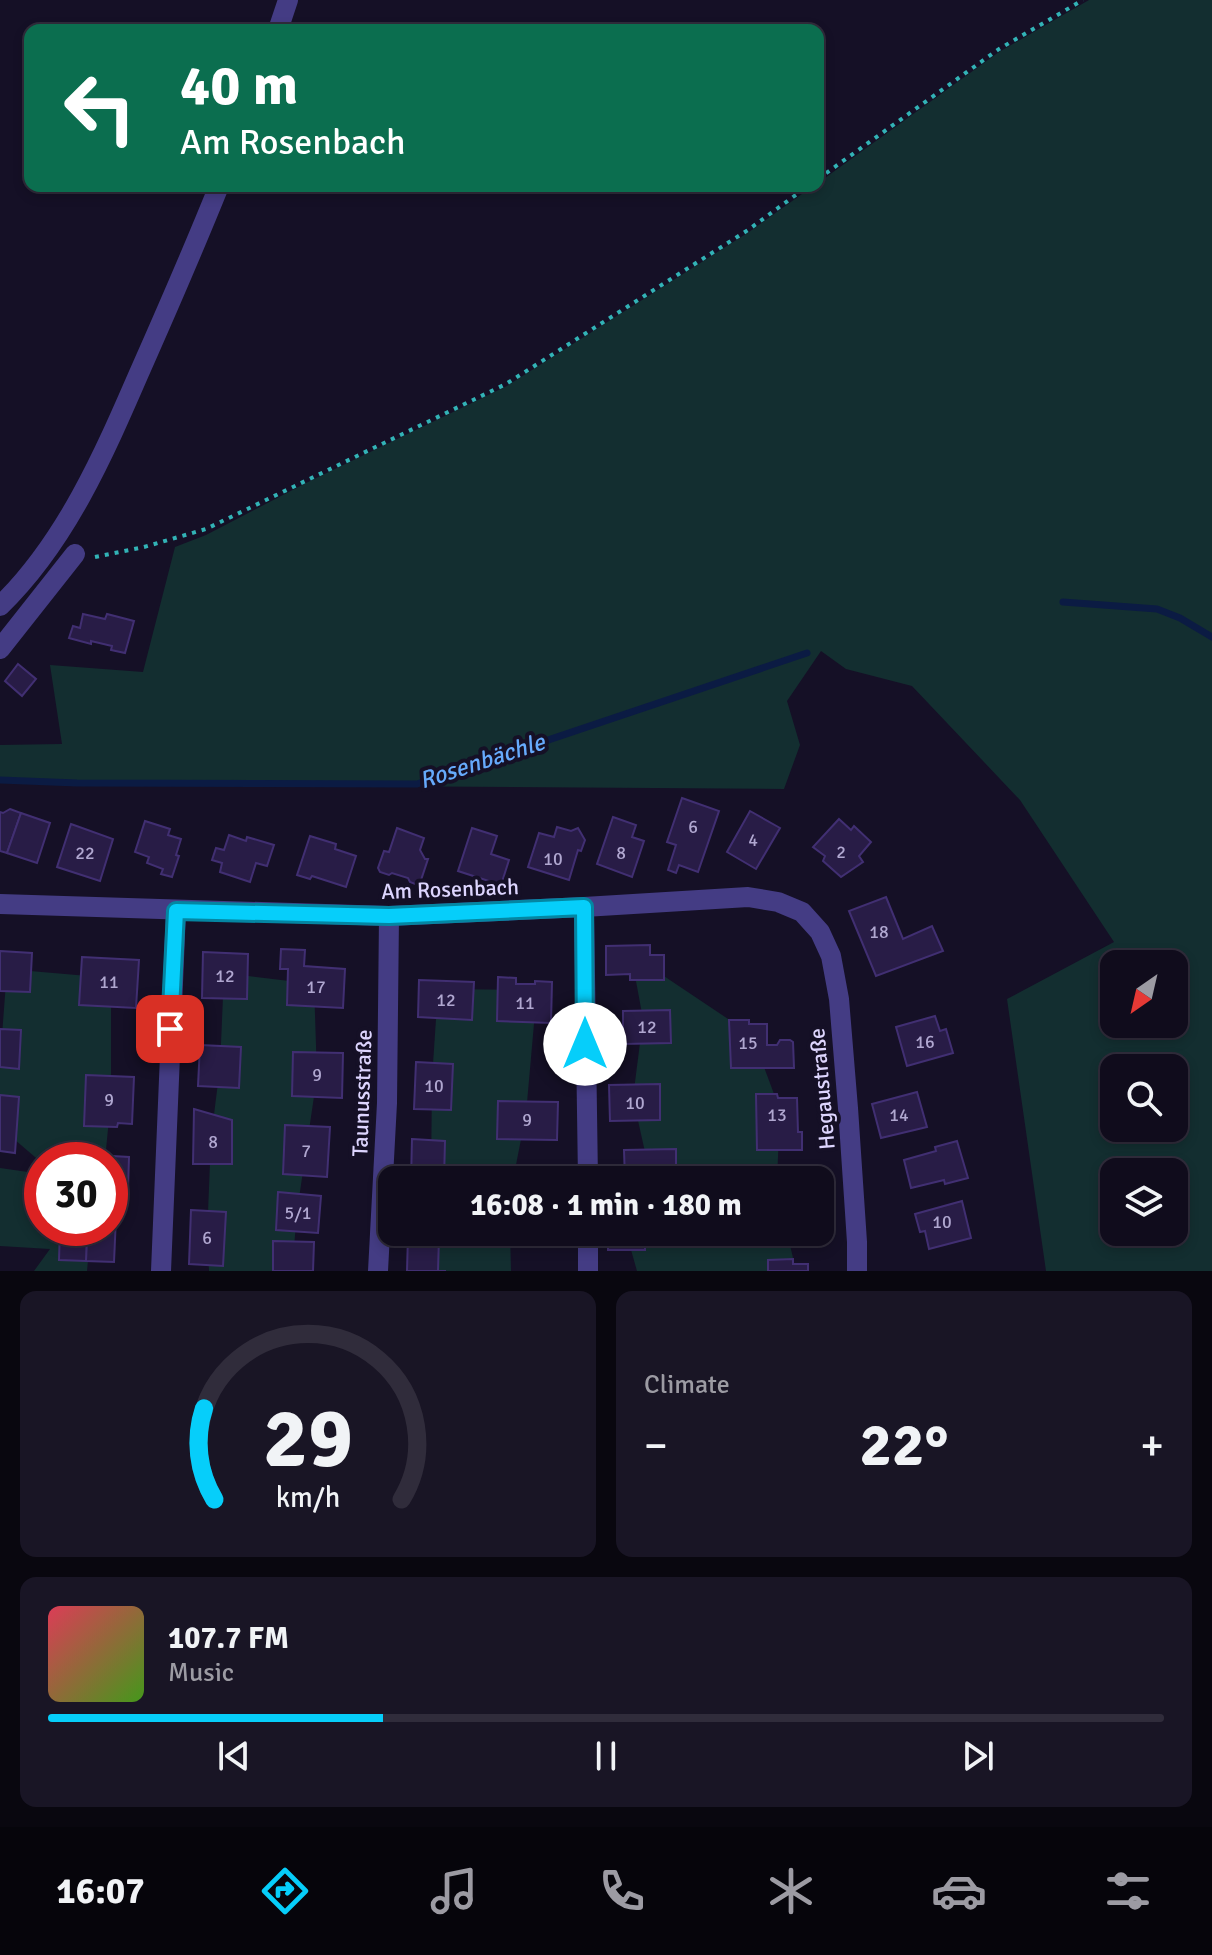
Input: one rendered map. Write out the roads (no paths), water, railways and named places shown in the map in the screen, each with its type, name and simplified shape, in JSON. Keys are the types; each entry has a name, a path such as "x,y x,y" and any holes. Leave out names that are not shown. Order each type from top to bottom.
{"street":[{"path":"280,24 288,0"},
{"path":"30,611 4,601 54,540 87,484 133,388 216,192"},
{"path":"0,649 75,554"},
{"name":"Am Rosenbach","path":"0,904 389,916 748,897 778,902 802,912 820,932 831,956 839,999"},
{"path":"584,907 588,1166"},
{"path":"161,1271 176,911"},
{"name":"Taunusstraße","path":"378,1271 387,1103 389,916"},
{"name":"Hegaustraße","path":"839,999 857,1271"},
{"path":"588,1246 588,1271"}],"waterway":[{"name":"Rosenbächle","path":"1063,602 1157,609 1180,618 1212,637"},
{"name":"Rosenbächle","path":"0,780 417,784 807,653"}]}
